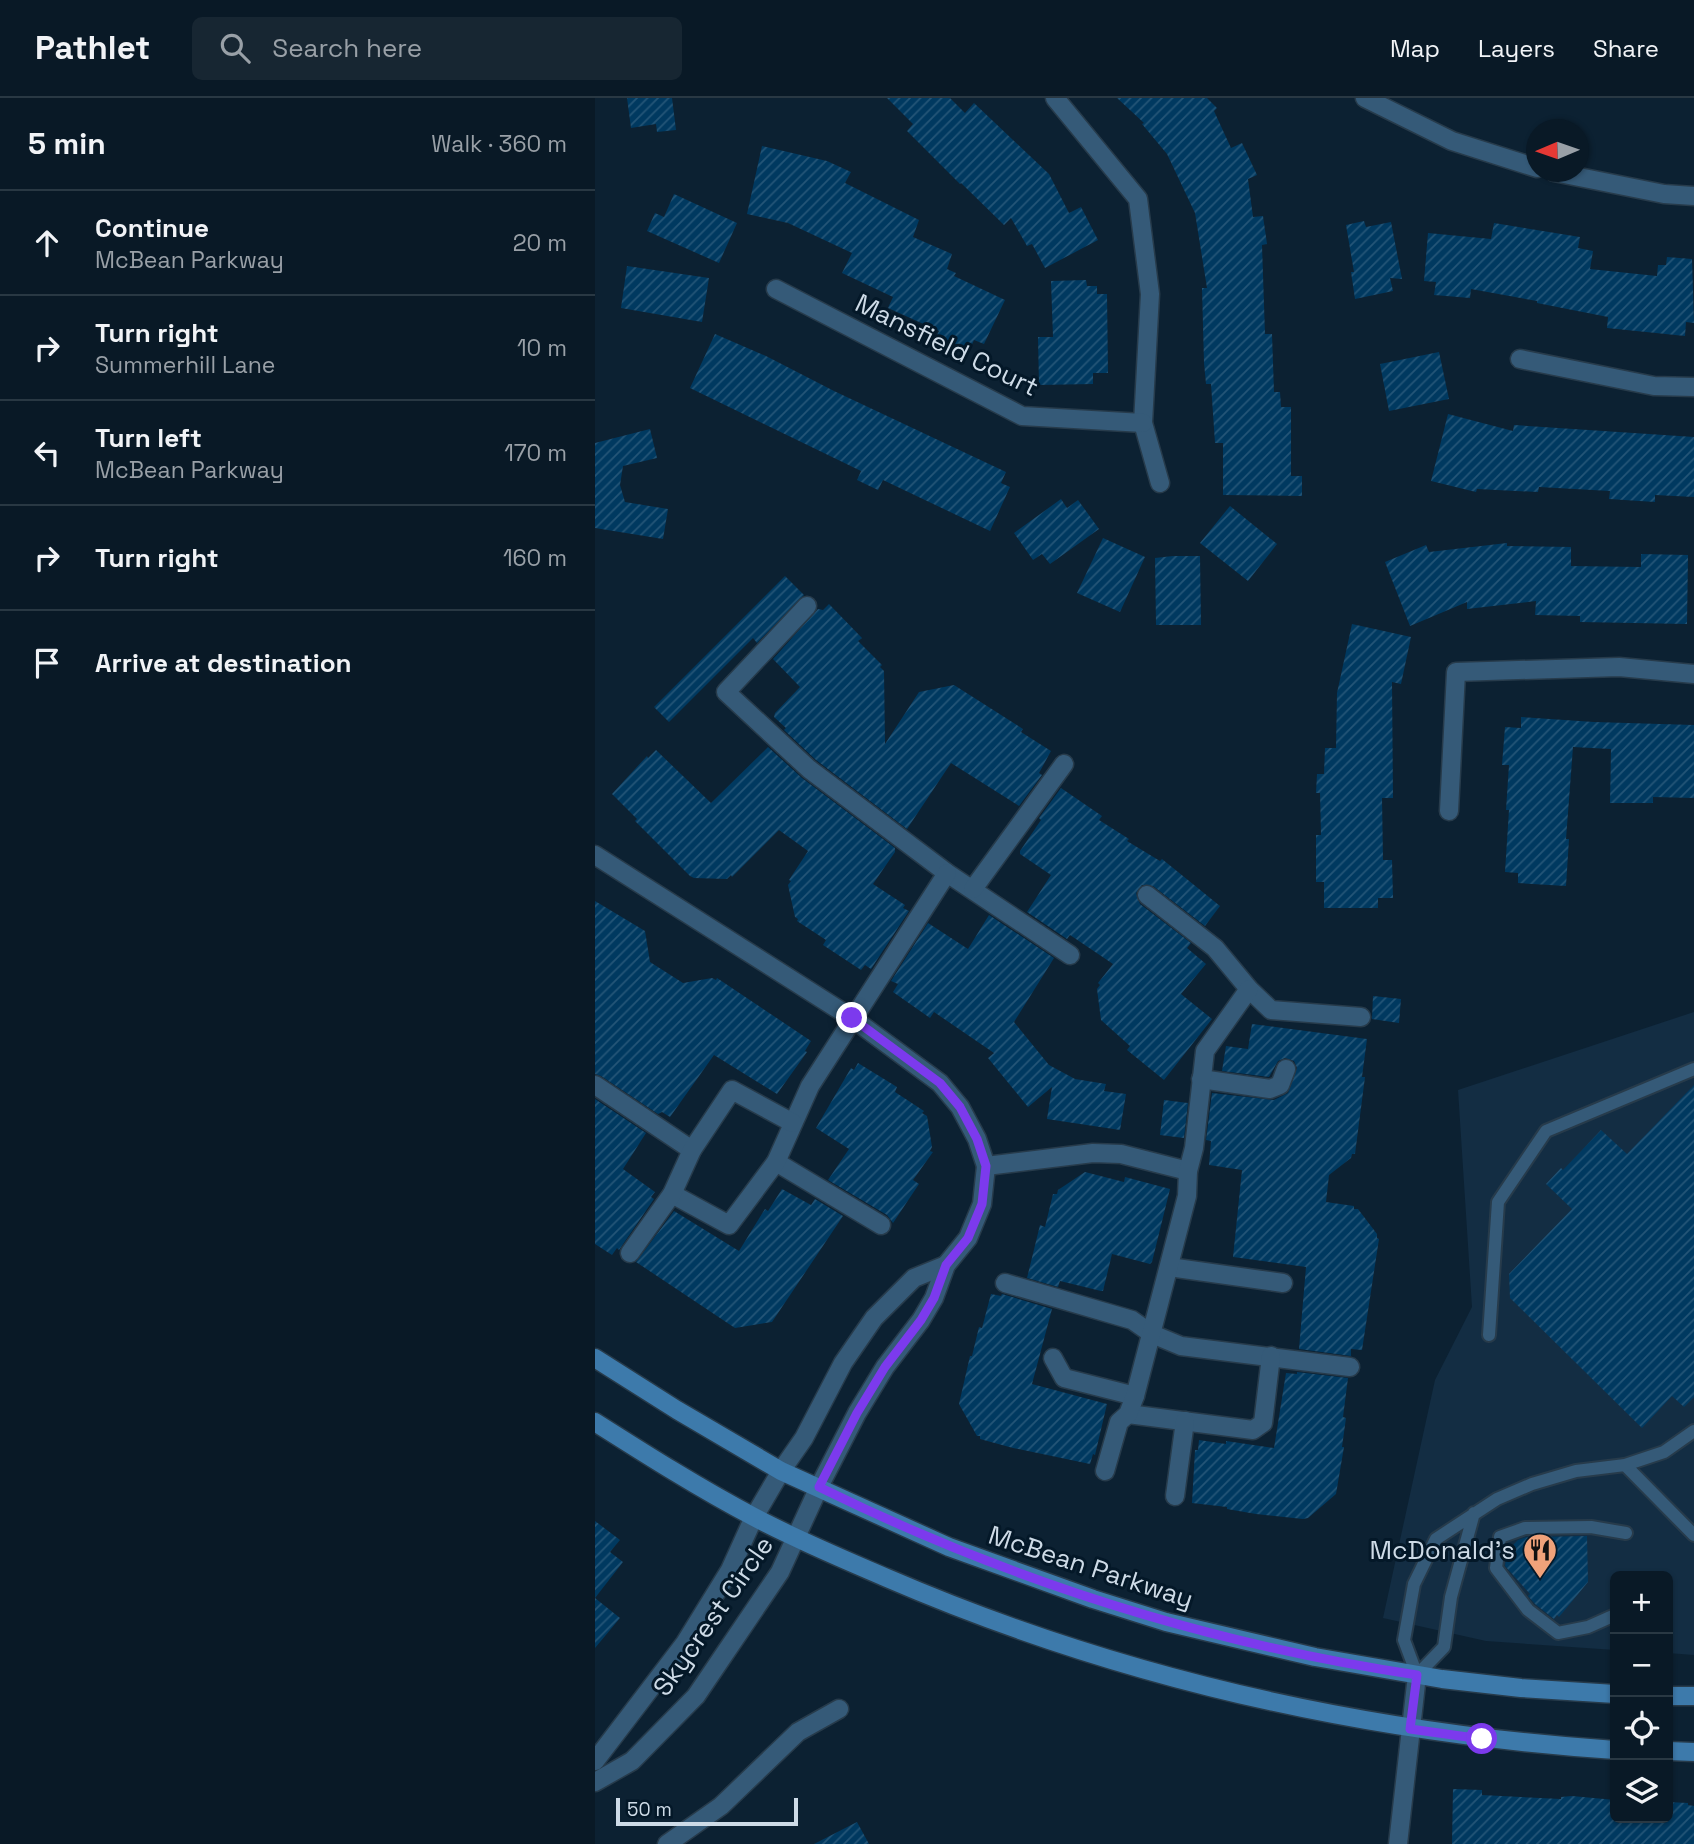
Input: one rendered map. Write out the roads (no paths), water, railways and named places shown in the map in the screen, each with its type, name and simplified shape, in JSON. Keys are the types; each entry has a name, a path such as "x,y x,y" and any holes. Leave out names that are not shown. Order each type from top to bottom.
{"main road":[{"name":"McBean Parkway","path":"595,1358 781,1471 949,1547 1105,1603 1240,1641 1315,1657 1417,1675 1521,1688 1610,1694"},
{"path":"595,1422 641,1452 754,1517 797,1538 927,1595 1084,1653 1246,1698 1410,1729 1494,1740 1610,1749"},
{"path":"1673,1696 1694,1696"},
{"path":"1673,1751 1694,1752"}],"street":[{"path":"1055,98 1138,199 1150,293 1143,424 1160,483"},
{"path":"1365,98 1452,141 1526,165"},
{"path":"1589,179 1664,194 1694,196"},
{"name":"Mansfield Court","path":"776,289 1022,416 1143,424"},
{"path":"1520,359 1654,386 1694,387"},
{"path":"807,606 726,692 809,769 947,873 1070,956"},
{"path":"1449,811 1456,672 1619,667 1694,674"},
{"path":"973,889 1063,764"},
{"path":"595,855 852,1018 940,1083 960,1107 977,1139 986,1166 982,1204 968,1238 946,1265"},
{"path":"672,1195 729,1225 776,1162 810,1086 947,873"},
{"path":"1147,895 1215,948 1249,989 1271,1010 1361,1017"},
{"path":"1105,1471 1119,1422 1128,1414 1135,1396 1187,1196 1205,1051 1249,989"},
{"path":"1201,1079 1269,1089 1280,1085 1286,1069"},
{"path":"595,1085 692,1150"},
{"path":"630,1253 672,1195 692,1150 732,1090 793,1123"},
{"path":"986,1166 1093,1153 1121,1154 1188,1171"},
{"path":"776,1162 881,1226"},
{"name":"Skycrest Circle","path":"595,1761 685,1643 730,1570 754,1517 804,1438 843,1363 874,1318 914,1278 946,1265"},
{"name":"Skycrest Circle","path":"595,1782 632,1761 696,1696 780,1572 857,1413 885,1367 921,1320 934,1298 946,1265"},
{"path":"1170,1267 1283,1283"},
{"path":"1005,1283 1132,1320 1152,1334 1181,1346 1350,1367"},
{"path":"1128,1414 1253,1430 1263,1423 1271,1356"},
{"path":"1053,1357 1064,1378 1135,1396"},
{"path":"1175,1496 1185,1421"},
{"path":"1398,1844 1417,1675"},
{"path":"667,1844 721,1806 798,1732 839,1709"}],"lane":[{"path":"1489,1335 1498,1202 1546,1131 1694,1069"},
{"path":"1474,1513 1451,1597 1444,1647 1417,1675 1403,1640 1414,1584 1436,1539 1474,1513 1497,1499 1532,1484 1576,1471 1625,1465 1664,1452 1694,1431"},
{"path":"1625,1465 1694,1535"},
{"path":"1610,1617 1588,1627 1558,1633 1528,1610 1496,1568 1500,1537 1525,1528 1591,1527 1626,1533"}],"place":[{"name":"McDonald's","path":"1540,1580"}]}
